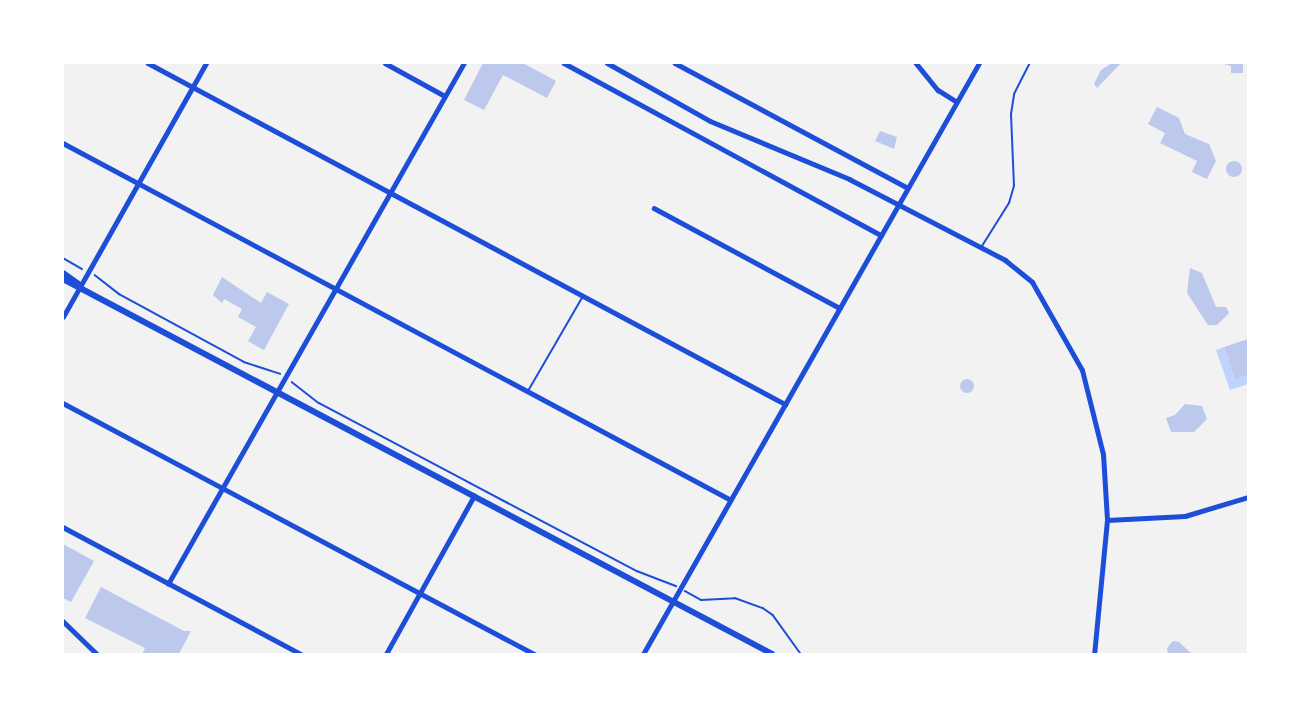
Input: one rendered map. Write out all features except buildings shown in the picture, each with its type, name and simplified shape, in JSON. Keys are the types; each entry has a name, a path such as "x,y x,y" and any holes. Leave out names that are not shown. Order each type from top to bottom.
{"main road":[{"path":"63,273 82,286 277,391 772,654"},
{"path":"63,279 82,286"}],"street":[{"path":"148,63 785,404"},
{"path":"63,317 206,63"},
{"path":"385,63 445,96"},
{"path":"168,584 464,63"},
{"path":"564,63 882,235"},
{"path":"607,63 697,115 832,171 1005,260 1032,282 1076,356 1097,418 1107,520 1094,654"},
{"path":"677,63 908,188"},
{"path":"916,63 938,90 957,102"},
{"path":"643,654 979,63"},
{"path":"63,143 731,500"},
{"path":"654,208 840,308"},
{"path":"63,403 534,654"},
{"path":"386,654 474,496"},
{"path":"1107,520 1178,518 1248,497"},
{"path":"63,527 300,654"},
{"path":"63,621 97,654"}],"lane":[{"path":"981,248 1009,203 1014,186 1011,114 1014,94 1030,63"},
{"path":"528,391 583,296"}],"path":[{"path":"63,258 80,267"},
{"path":"96,276 119,294 244,362 276,372"},
{"path":"292,382 319,403 637,572 676,585"},
{"path":"686,591 701,600 735,598 763,608 773,615 801,654"}],"water":[{"path":"1224,347 1235,380 1248,375 1248,384 1230,390 1216,350"}]}
